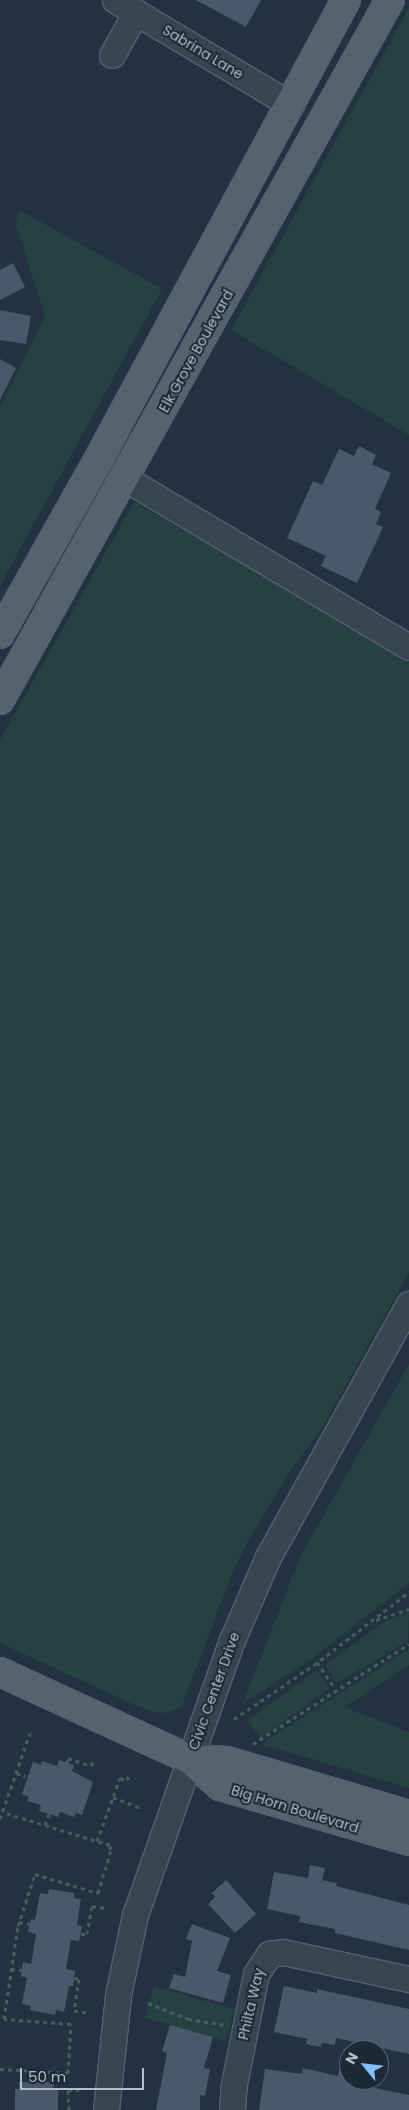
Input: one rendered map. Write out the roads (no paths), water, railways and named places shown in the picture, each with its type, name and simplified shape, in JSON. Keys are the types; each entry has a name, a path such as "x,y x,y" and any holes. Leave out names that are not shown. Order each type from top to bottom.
{"main road":[{"path":"0,634 43,559 291,105 346,0"},
{"path":"352,70 350,41 370,0"},
{"name":"Elk Grove Boulevard","path":"0,700 126,479 390,0"},
{"path":"0,662 37,597 43,559"},
{"name":"Big Horn Boulevard","path":"0,1672 189,1760 220,1786 409,1841"},
{"name":"Big Horn Boulevard","path":"189,1760 227,1761 409,1815"}],"street":[{"name":"Sabrina Lane","path":"126,6 291,105"},
{"path":"112,55 126,6"},
{"path":"126,479 409,647"},
{"name":"Civic Center Drive","path":"106,2110 112,2032 124,1963 136,1915 232,1640 268,1557 409,1304"},
{"name":"Philta Way","path":"232,2110 254,1979 260,1965 269,1954 283,1952 409,1979"}]}
